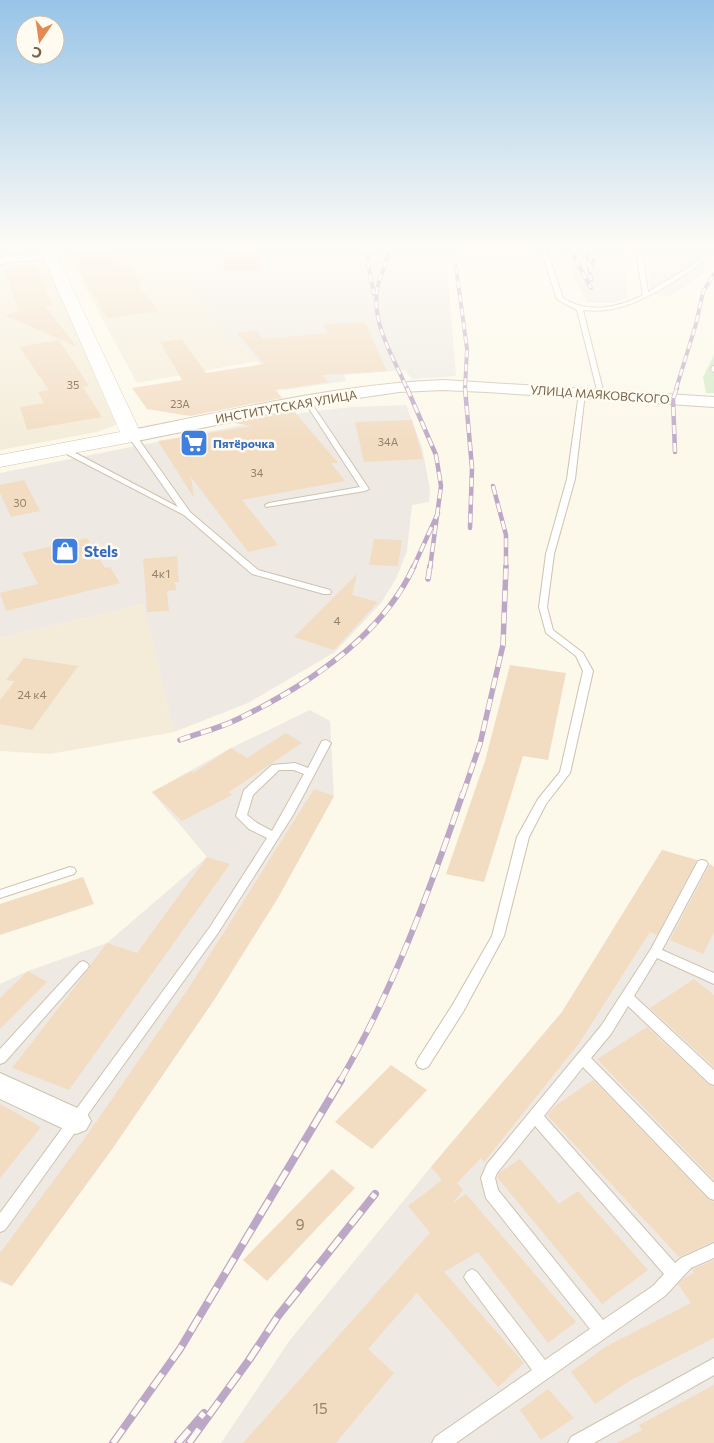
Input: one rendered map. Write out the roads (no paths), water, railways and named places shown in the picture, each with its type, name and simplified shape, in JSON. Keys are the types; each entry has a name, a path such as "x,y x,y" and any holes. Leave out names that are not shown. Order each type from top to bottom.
{"main road":[{"path":"76,314 132,436"},
{"name":"ИНСТИТУТСКАЯ УЛИЦА","path":"0,461 132,436"}],"street":[{"name":"ИНСТИТУТСКАЯ УЛИЦА","path":"132,436 307,401 399,387 443,385 486,387"},
{"name":"УЛИЦА МАЯКОВСКОГО","path":"486,387 714,402"},
{"path":"0,1085 76,1121"}],"lane":[{"path":"581,314 601,394"},
{"path":"423,1063 458,1008 498,936 522,837 542,802 565,773 588,671 580,655 548,630 543,607 550,554 570,480 579,426 582,393"},
{"path":"269,506 365,488 307,401"},
{"path":"132,436 187,514"},
{"path":"61,449 187,514 255,572 326,592"},
{"path":"0,1225 214,930 288,815 326,743"},
{"path":"274,837 253,826 241,816 248,793 276,768 296,766 310,773"},
{"path":"602,1332 491,1193 488,1178 492,1169 534,1116 606,1030 655,952 702,864"},
{"path":"0,894 70,871"},
{"path":"655,952 714,979"},
{"path":"0,1058 83,966"},
{"path":"626,997 714,1079"},
{"path":"583,1058 714,1193"},
{"path":"534,1116 675,1275"},
{"path":"441,1443 659,1291 686,1263 714,1250"},
{"path":"472,1276 544,1372"},
{"path":"577,1443 714,1366"}],"railway":[{"path":"378,314 385,341 407,389"},
{"path":"462,314 467,349 465,388"},
{"path":"676,389 698,314"},
{"path":"407,388 436,455 441,486 437,515"},
{"path":"465,388 472,468 470,528"},
{"path":"675,452 673,399 677,388"},
{"path":"493,486 506,535 506,566"},
{"path":"413,567 437,515"},
{"path":"430,568 437,515"},
{"path":"428,579 430,566"},
{"path":"463,794 480,744 503,645 506,566"},
{"path":"180,740 238,719 264,706 315,675 362,637 382,616 400,592 413,567"},
{"path":"340,1081 377,1012 409,940 463,793"},
{"path":"113,1443 180,1349 341,1080"},
{"path":"189,1443 249,1360 278,1316 375,1194"},
{"path":"178,1443 204,1413"}],"place":[{"name":"Пятёрочка","path":"194,443"},
{"name":"Stels","path":"65,551"}]}
